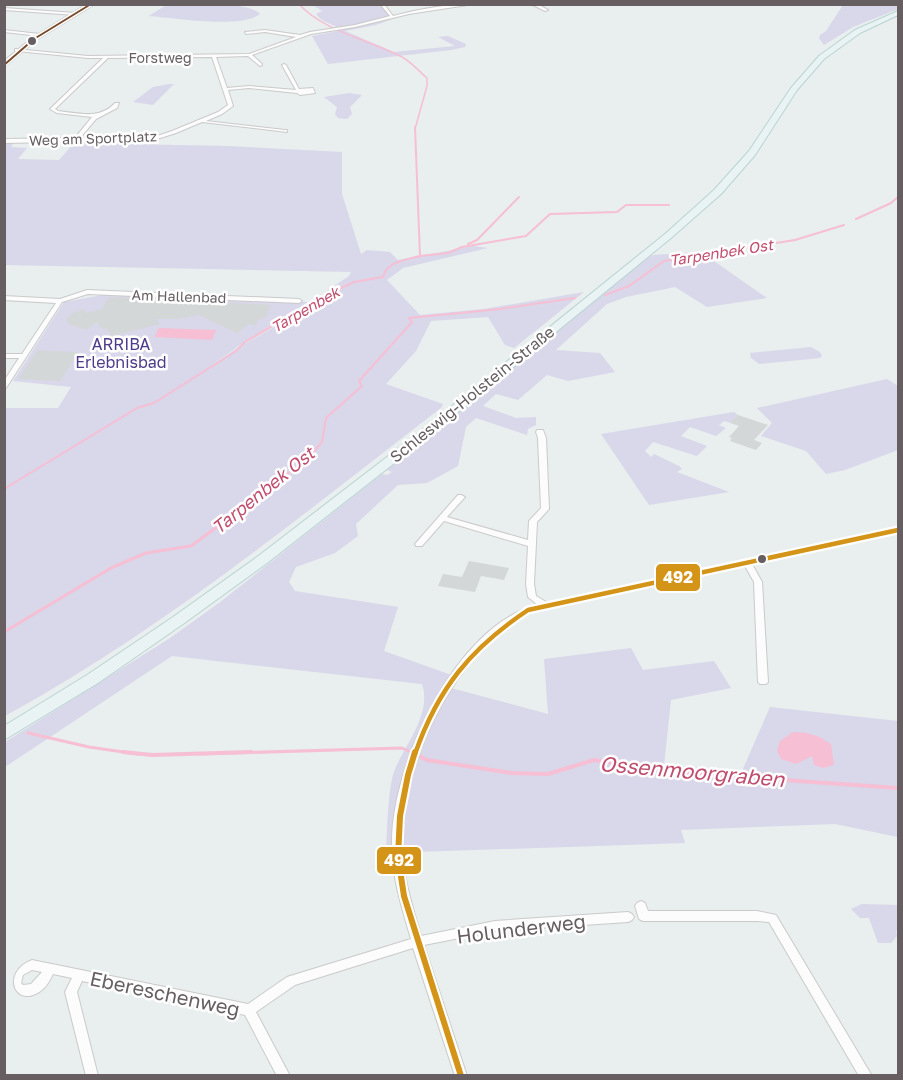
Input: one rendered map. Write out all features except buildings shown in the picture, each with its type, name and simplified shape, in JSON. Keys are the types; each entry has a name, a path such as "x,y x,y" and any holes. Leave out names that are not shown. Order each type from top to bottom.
{"main road":[{"path":"4,65 19,50 40,35 92,4"},
{"name":"Schleswig-Holstein-Straße","path":"4,734 150,642 233,582 369,477 668,236 712,197 745,163 794,90 815,64 852,34 898,13"}],"street":[{"path":"382,4 392,17"},
{"name":"Forstweg","path":"19,50 106,57 249,56 299,36 472,4"},
{"path":"533,4 546,10"},
{"path":"4,9 76,14"},
{"path":"4,31 40,35"},
{"name":"Forstweg","path":"246,33 265,31 299,36"},
{"path":"249,56 260,65"},
{"path":"96,116 56,112 52,109 106,57"},
{"path":"214,57 226,89 249,87 299,91 284,65"},
{"name":"Weg am Sportplatz","path":"4,141 151,138 172,133 230,107 231,102 226,89"},
{"path":"76,140 96,116 117,104"},
{"path":"201,121 273,130"},
{"name":"Am Hallenbad","path":"4,298 60,301 87,292 299,301"},
{"path":"4,387 60,301"},
{"path":"4,356 25,356"},
{"path":"540,432 545,509 532,521 530,584 532,597 545,605"},
{"path":"419,544 461,497"},
{"path":"442,518 531,544"},
{"path":"461,1076 417,942 398,865 404,790 416,749 433,711 473,652 496,627 513,616 545,605 748,564 898,530"},
{"path":"748,564 758,582 763,682"},
{"path":"640,906 643,916 772,918 867,1076"},
{"name":"Holunderweg","path":"249,1010 291,981 417,942 495,926 628,916"},
{"name":"Ebereschenweg","path":"50,969 249,1010 284,1076"},
{"name":"Ebereschenweg","path":"79,975 71,992 92,1076"}],"green space":[{"path":"166,5 230,5 253,10 260,14 238,21 223,22 149,16"},
{"path":"313,5 385,5 395,18 376,25 345,31 394,52 455,46 438,37 448,36 466,44 465,47 451,50 328,64 312,36 343,30 322,20 316,14 322,11"},
{"path":"843,5 898,5 898,9 853,27 824,45 819,38 820,35 826,31"},
{"path":"174,84 153,105 133,102 153,87"},
{"path":"349,93 362,95 350,107 352,114 347,119 338,118 335,114 337,107 324,97"},
{"name":"ARRIBA Erlebnisbad","path":"5,142 14,142 11,147 27,148 18,159 59,160 74,143 227,146 342,152 342,194 361,254 367,250 390,252 398,260 474,246 488,248 403,268 387,280 420,315 484,309 584,292 514,348 505,345 488,317 431,321 416,351 386,384 443,404 442,407 283,530 175,609 63,683 5,716 5,408 58,408 71,387 13,381 64,302 108,294 308,302 246,341 206,369 239,347 330,295 325,292 349,276 351,272 5,265"},
{"path":"701,252 767,298 707,307 675,287 626,297 607,304 556,350 600,353 615,372 568,381 547,375 518,400 496,394 483,406 516,418 536,417 536,425 528,429 527,435 476,418 466,427 458,466 427,483 398,485 356,524 358,536 335,553 296,567 289,582 295,591 398,607 384,651 457,677 451,688 548,714 544,659 631,648 643,670 714,661 731,688 671,700 664,765 742,771 770,707 898,721 898,837 835,824 681,830 685,843 386,853 388,810 393,776 421,717 424,706 422,684 172,656 5,767 5,742 170,638 219,603 382,474 387,475 392,472 387,470 645,260 653,255"},
{"path":"811,347 820,352 822,356 820,358 759,364 751,358 750,353"},
{"path":"887,379 898,386 898,450 845,470 826,474 806,451 761,436 772,423 757,408"},
{"path":"734,412 738,415 731,423 724,421 719,425 726,428 716,436 690,427 681,436 707,446 697,456 653,442 645,451 651,457 654,454 679,466 682,469 677,472 729,492 649,505 601,434"},
{"path":"862,904 898,905 898,931 891,943 878,943 869,918 860,918 851,909"}],"shaded area":[{"path":"159,328 216,330 212,340 154,337"},
{"path":"793,732 813,735 831,744 834,765 823,768 814,765 812,756 796,764 781,759 777,750 780,741"}],"waterway":[{"name":"Tarpenbek","path":"299,4 334,28 402,57 427,78 427,86 415,129"},
{"name":"Tarpenbek","path":"415,129 420,256"},
{"path":"468,244 477,240 519,197"},
{"name":"Tarpenbek Ost","path":"856,219 891,203 898,197"},
{"path":"420,256 448,253 462,247 526,236 550,214 617,212 626,205 669,205"},
{"name":"Tarpenbek Ost","path":"605,295 629,286 664,261 795,240 844,225"},
{"name":"Tarpenbek","path":"4,489 137,408 154,403 236,351 245,342 320,298 354,282 383,277 393,264 420,256"},
{"name":"Tarpenbek Ost","path":"260,495 308,458 322,442 326,418 362,386 359,381 412,322 409,318 500,309 575,298"},
{"name":"Tarpenbek Ost","path":"4,632 111,568 146,553 191,546 262,494"},
{"name":"Ossenmoorgraben","path":"28,733 89,747 124,752"},
{"name":"Ossenmoorgraben","path":"199,754 402,748 411,752"},
{"name":"Ossenmoorgraben","path":"124,752 152,755 252,752"},
{"name":"Ossenmoorgraben","path":"124,752 137,754"},
{"name":"Ossenmoorgraben","path":"417,755 427,760 511,773 548,774 594,760 685,773 898,788"}],"transit line":[{"path":"4,65 34,39 91,4"},
{"name":"492","path":"461,1076 404,896 398,857 400,816 408,775 422,734 441,695 466,661 495,632 528,610 898,530"}]}
